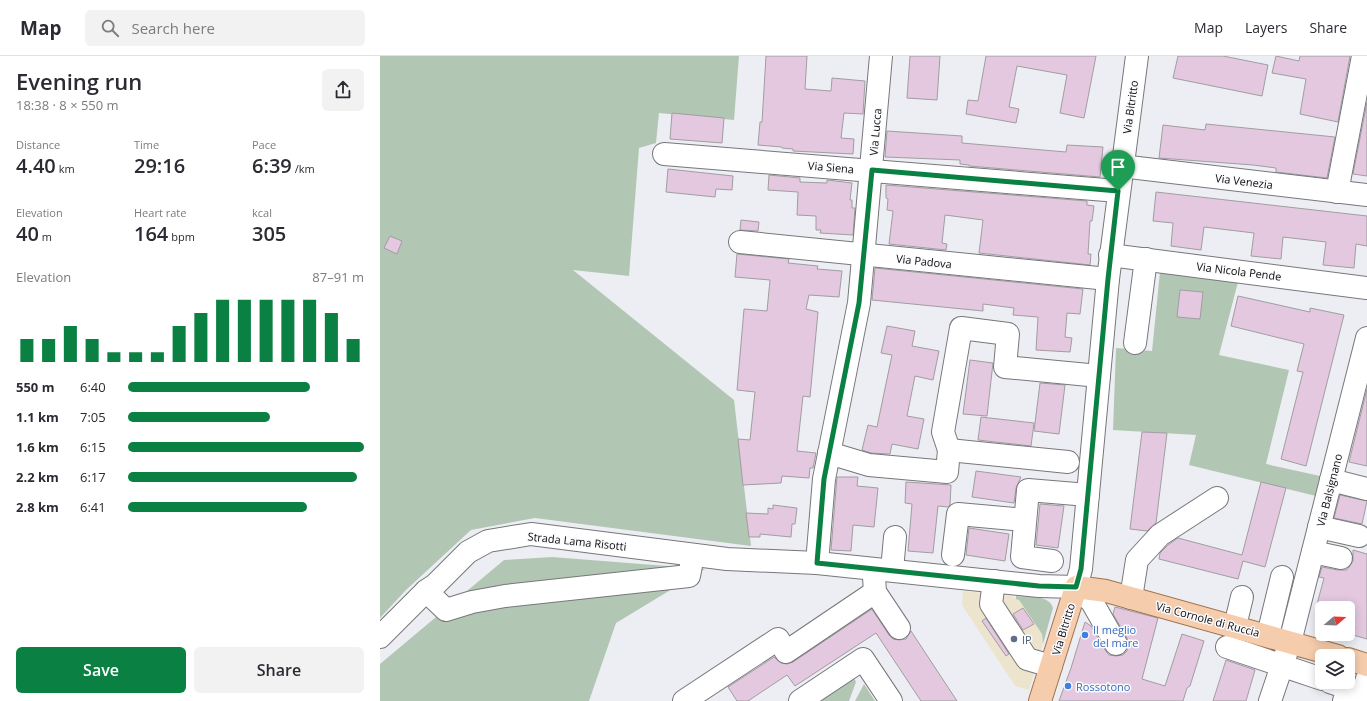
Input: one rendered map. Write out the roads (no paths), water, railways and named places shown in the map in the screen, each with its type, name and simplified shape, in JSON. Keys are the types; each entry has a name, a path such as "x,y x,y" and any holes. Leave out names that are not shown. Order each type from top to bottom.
{"main road":[{"name":"Via Cornole di Ruccia","path":"1076,587 1101,590 1268,635 1315,649"},
{"name":"Via Bitritto","path":"1040,701 1076,587"},
{"path":"1355,661 1367,664"}],"street":[{"name":"Via Lucca","path":"817,563 824,479 859,303 881,56"},
{"name":"Via Bitritto","path":"1076,587 1081,569 1110,254 1137,56"},
{"path":"1337,192 1362,91 1363,56"},
{"name":"Via Siena","path":"664,154 1118,191"},
{"name":"Via Venezia","path":"1121,166 1367,195"},
{"name":"Via Padova","path":"740,242 1108,279"},
{"name":"Via Nicola Pende","path":"1110,254 1367,288"},
{"path":"1135,344 1146,259"},
{"path":"829,453 870,466 947,472 949,450 943,432 961,328 1008,334 1005,367 1099,376"},
{"name":"Via Balsignano","path":"1270,701 1290,642 1333,474 1362,379 1367,338"},
{"path":"949,450 1068,462"},
{"path":"1333,474 1367,475"},
{"path":"1333,474 1367,489"},
{"path":"1052,561 1022,557 1028,490 1088,495"},
{"path":"1131,598 1137,560 1160,535 1216,498"},
{"path":"953,555 958,514 1025,520"},
{"path":"1319,527 1359,536"},
{"name":"Strada Lama Risotti","path":"380,637 468,552 488,541 531,534 727,559 817,563 994,581 1076,587"},
{"path":"684,701 778,639 786,652 875,592 894,537"},
{"path":"1313,552 1341,558"},
{"path":"426,591 446,610 472,602 505,596 689,576 693,554"},
{"path":"1268,635 1282,577"},
{"path":"994,581 991,604 1027,659 1051,666"},
{"path":"1076,587 1092,602 1116,644"},
{"path":"875,592 899,628"},
{"path":"1235,626 1242,597"},
{"path":"1227,647 1315,677"},
{"path":"800,701 863,659 891,701"},
{"path":"1352,701 1367,679"},
{"path":"1348,689 1352,701"}],"place":[{"name":"Il meglio del mare","path":"1085,635"},
{"name":"IP","path":"1014,639"},
{"name":"Rossotono","path":"1068,686"}]}
